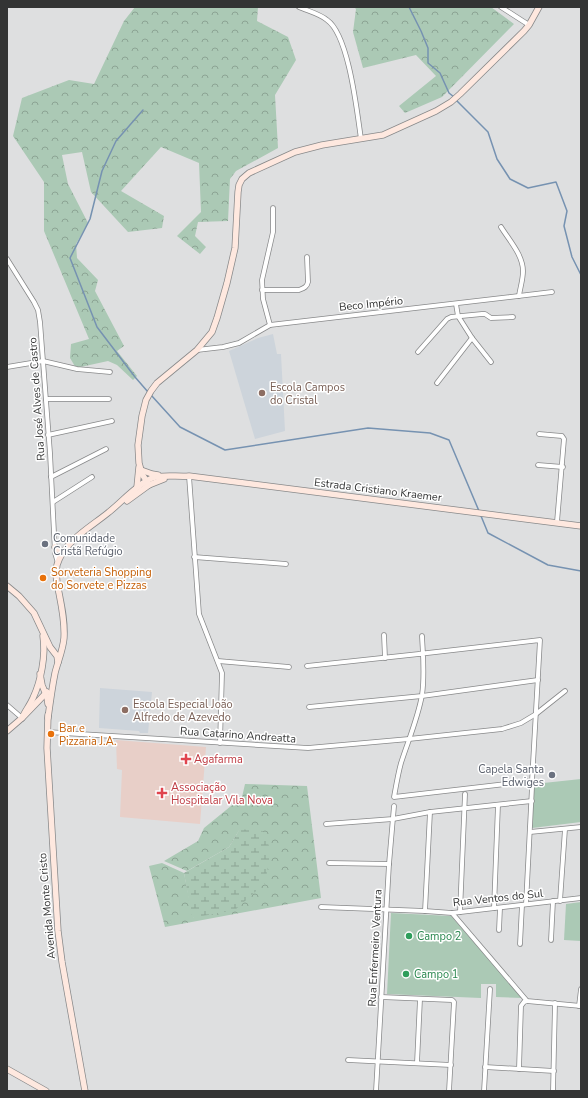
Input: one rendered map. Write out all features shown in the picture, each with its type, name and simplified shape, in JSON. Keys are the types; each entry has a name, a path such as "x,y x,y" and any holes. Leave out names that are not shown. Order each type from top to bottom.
{"main road":[{"path":"137,487 139,463 138,445 141,421 146,400 157,383 197,350 212,332 217,318 235,248 238,192 242,179 249,173 295,152 322,145 383,135 436,111 451,102 460,94 529,25 540,7"},
{"path":"139,463 147,483"},
{"path":"141,470 163,476"},
{"name":"Estrada Cristiano Kraemer","path":"52,685 63,646 65,624 56,576 60,558 64,551 78,536 154,477 188,476 581,526"},
{"name":"Estrada Cristiano Kraemer","path":"110,512 137,487 173,477"},
{"path":"55,547 64,551"},
{"path":"7,586 19,596 34,613 48,644 57,656 58,663"},
{"path":"22,718 32,700 40,674 43,660 43,632"},
{"path":"43,660 46,655 60,649 63,646"},
{"name":"Avenida Monte Cristo","path":"40,674 48,702 48,718"},
{"path":"7,731 22,718 52,685"},
{"name":"Avenida Monte Cristo","path":"52,685 46,748 58,931 62,962 85,1091"},
{"path":"7,1069 46,1091"}],"street":[{"path":"299,7 328,20 336,30 344,45 361,139"},
{"path":"501,7 529,25"},
{"path":"270,325 263,299 262,280 273,232 274,208"},
{"path":"501,227 516,250 521,262 523,270 519,296"},
{"path":"262,290 299,290 305,288 308,282 307,257"},
{"name":"Rua José Alves de Castro","path":"7,259 38,310 46,399 55,547 58,564"},
{"name":"Beco Império","path":"197,350 223,347 239,343 270,325 552,292"},
{"path":"456,304 458,316 472,338 491,362"},
{"path":"418,352 451,316 486,314 491,318 512,317"},
{"path":"436,383 472,338"},
{"path":"7,367 43,361 77,369 110,372"},
{"path":"46,399 109,399"},
{"path":"48,435 112,421"},
{"path":"539,434 564,437 557,522"},
{"path":"51,477 106,449"},
{"path":"538,466 562,466"},
{"path":"188,476 199,614 222,673 220,743"},
{"path":"53,502 92,477"},
{"name":"Rua José Alves de Castro","path":"55,547 60,558"},
{"path":"194,557 286,564"},
{"path":"384,635 385,658"},
{"path":"307,666 423,654 540,640 532,781 394,797 401,765 422,696 424,675 423,654 422,636"},
{"path":"218,661 289,667"},
{"path":"309,707 422,696 538,680"},
{"name":"Rua Catarino Andreatta","path":"47,732 308,748 409,740 502,729 521,723 536,714 565,690"},
{"path":"7,705 22,718"},
{"path":"520,944 530,832 532,787"},
{"path":"460,912 465,794"},
{"path":"326,824 393,819 430,812 532,801"},
{"path":"494,908 498,805"},
{"name":"Rua Enfermeiro Ventura","path":"376,1091 389,864 394,806"},
{"path":"425,911 430,812"},
{"path":"530,832 581,827"},
{"path":"560,901 565,829"},
{"path":"329,863 389,864"},
{"name":"Rua Ventos do Sul","path":"321,908 452,913 581,898"},
{"path":"551,940 553,901"},
{"path":"499,930 500,908"},
{"path":"452,913 527,1001"},
{"path":"484,1091 490,989"},
{"path":"519,1069 521,1006 524,1002 527,1001 580,1006 581,989"},
{"path":"382,997 454,1001 450,1091"},
{"path":"417,1063 420,999"},
{"path":"553,1091 555,1003"},
{"path":"348,1060 451,1065"},
{"path":"485,1067 554,1071"}],"shaded area":[{"name":"Escola Campos do Cristal","path":"273,334 277,354 281,354 285,431 255,439 229,351 258,338"},
{"name":"Escola Especial João Alfredo de Azevedo","path":"100,688 152,692 148,733 99,728"},
{"name":"Associação Hospitalar Vila Nova","path":"116,740 206,747 200,824 120,817 122,770 117,769"}],"green space":[{"path":"135,7 258,7 257,21 288,37 296,60 275,95 278,148 236,171 230,179 228,221 198,222 195,236 206,247 200,254 177,236 201,212 199,163 161,147 121,191 164,216 162,228 128,232 91,192 82,152 62,155 68,184 88,223 76,244 77,258 98,280 95,291 124,346 117,351 137,376 133,380 117,365 108,361 76,368 70,358 71,344 89,339 44,231 44,182 13,136 22,98 69,80 94,84 124,21"},
{"path":"354,7 491,7 514,24 442,97 405,113 399,106 436,76 416,55 363,68 353,32 356,9"},
{"path":"581,779 581,822 532,828 534,784"},
{"path":"245,784 307,786 321,898 165,927 149,866 162,863 184,873 193,918 240,829 229,847 187,871 164,861 198,841 204,828 242,797"},
{"path":"240,829 263,831 271,851 265,883 235,910 192,918 184,873 229,847"},
{"path":"581,902 581,941 564,940 566,904"},
{"path":"391,913 451,916 523,998 496,997 496,984 481,984 481,998 387,994"}],"waterway":[{"path":"409,7 428,48 428,63 440,73 449,93 454,97"},
{"path":"456,100 488,132 497,159 510,179 528,188 556,182 567,211 564,226 572,257 581,275"},
{"path":"143,110 116,141 102,171 90,219 70,258 97,327 148,392"},
{"path":"151,395 180,427 225,450 368,428 430,433 449,440 479,511"},
{"path":"481,516 488,533 548,565 581,571"}],"place":[{"name":"Escola Campos do Cristal","path":"262,393"},
{"name":"Comunidade Cristã Refúgio","path":"45,544"},
{"name":"Sorveteria Shopping do Sorvete e Pizzas","path":"43,578"},
{"name":"Escola Especial João Alfredo de Azevedo","path":"125,710"},
{"name":"Bar e Pizzaria J.A.","path":"51,734"},
{"name":"Agafarma","path":"186,759"},
{"name":"Capela Santa Edwiges","path":"552,775"},
{"name":"Associação Hospitalar Vila Nova","path":"162,793"},
{"name":"Campo 2","path":"409,936"},
{"name":"Campo 1","path":"406,974"}]}
